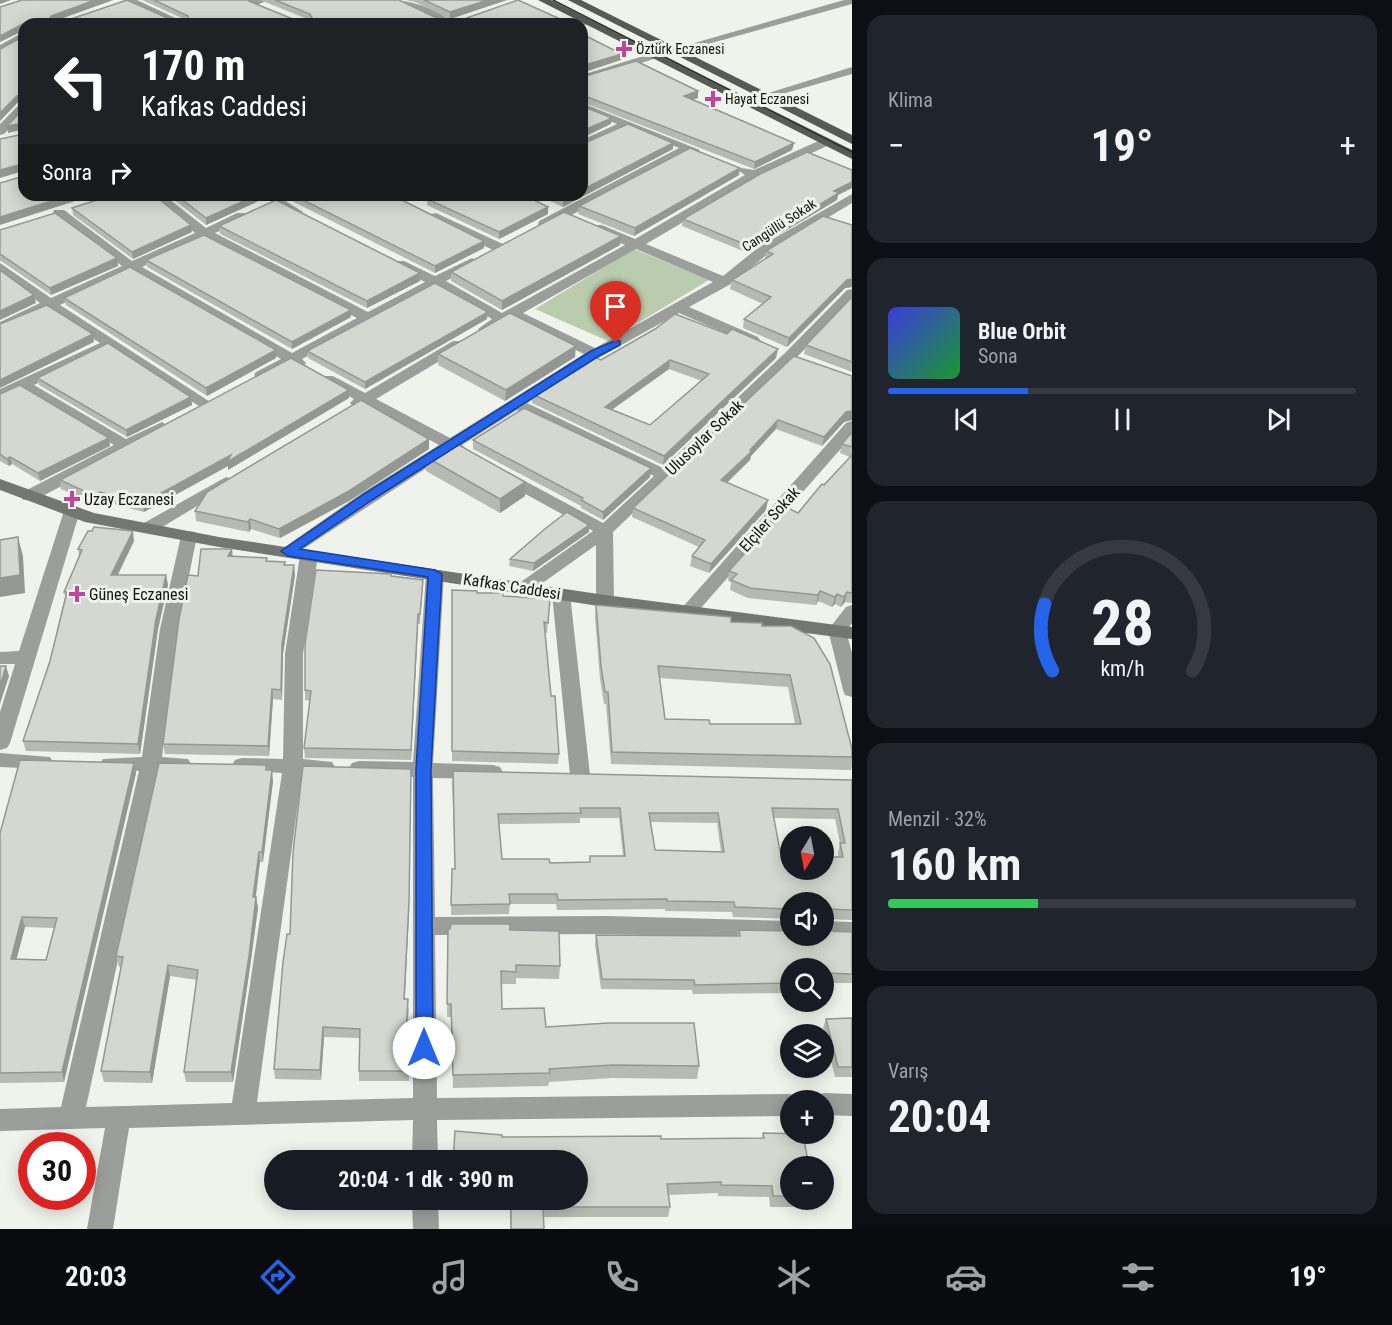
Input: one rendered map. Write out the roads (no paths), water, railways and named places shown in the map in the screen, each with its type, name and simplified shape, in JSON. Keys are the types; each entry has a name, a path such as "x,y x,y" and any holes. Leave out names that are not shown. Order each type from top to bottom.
{"main road":[{"path":"543,0 574,18"},
{"path":"573,0 852,140"},
{"path":"588,26 656,56 852,155"}],"street":[{"path":"395,0 441,18"},
{"path":"126,1 168,18"},
{"path":"255,1 273,12"},
{"path":"675,50 852,1"},
{"path":"0,50 5,41"},
{"path":"588,77 656,56"},
{"path":"765,96 852,70"},
{"path":"588,108 711,157"},
{"path":"3,137 18,115"},
{"path":"588,142 627,124"},
{"path":"347,410 754,175 825,142"},
{"path":"588,200 689,148"},
{"path":"732,166 754,175"},
{"name":"Cangüllü Sokak","path":"288,551 595,354 724,282 764,250 852,198"},
{"path":"164,201 204,233 367,318"},
{"path":"0,327 271,201 308,218"},
{"path":"531,231 587,201"},
{"path":"542,205 637,243 724,282"},
{"path":"249,382 505,245 420,209"},
{"path":"59,212 130,266 313,371 471,456"},
{"path":"389,259 508,316 595,354"},
{"path":"3,273 111,342 212,402 29,496"},
{"name":"Ulusoylar Sokak","path":"524,588 605,531 665,475 785,354 852,293"},
{"path":"679,309 785,354"},
{"path":"0,395 111,342"},
{"path":"22,384 125,445"},
{"path":"516,404 665,475"},
{"name":"Elçiler Sokak","path":"687,613 852,426"},
{"path":"490,467 605,531 605,601"},
{"path":"148,528 240,474"},
{"name":"Kafkas Caddesi","path":"0,484 91,518 189,536 605,601 844,632"},
{"path":"0,743 72,511"},
{"path":"71,1118 151,764 169,629 189,536"},
{"path":"243,1113 293,766 294,654 309,555"},
{"path":"425,1150 423,769 435,574"},
{"path":"561,594 580,775"},
{"path":"852,611 844,632 852,690"},
{"path":"0,658 27,657"},
{"path":"0,760 59,762"},
{"path":"94,764 198,764"},
{"path":"222,765 511,773"},
{"path":"557,774 603,775"},
{"path":"425,926 606,926 780,930"},
{"path":"834,930 852,931"},
{"path":"834,1104 852,1105"},
{"path":"0,1120 424,1108 780,1105"},
{"path":"100,1229 119,1116"},
{"path":"425,1210 426,1229"}],"tram line":[{"path":"553,0 852,152"}],"place":[{"name":"Öztürk Eczanesi","path":"624,49"},
{"name":"Hayat Eczanesi","path":"713,99"},
{"name":"Uzay Eczanesi","path":"72,499"},
{"name":"Güneş Eczanesi","path":"77,594"}]}
